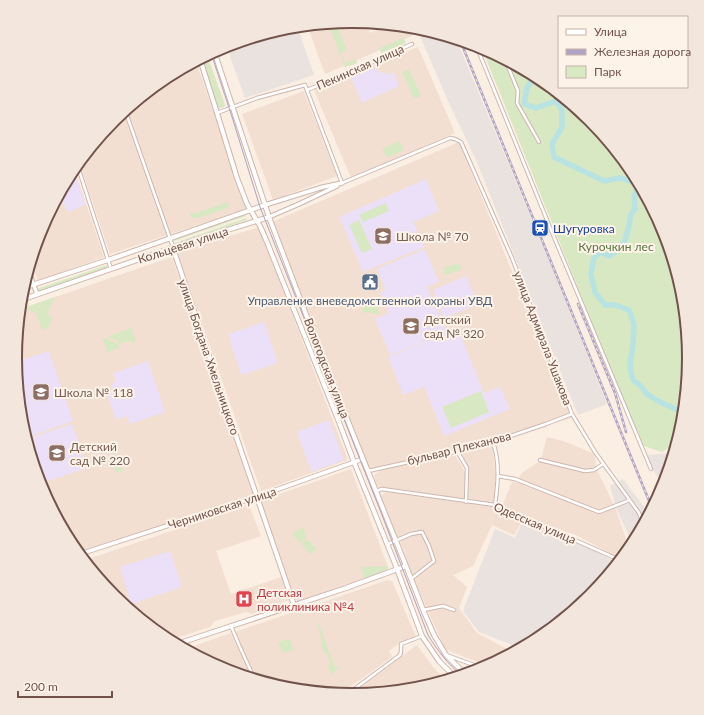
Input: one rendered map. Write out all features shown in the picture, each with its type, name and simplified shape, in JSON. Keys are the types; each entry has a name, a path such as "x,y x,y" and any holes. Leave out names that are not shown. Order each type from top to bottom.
{"main road":[{"name":"Вологодская улица","path":"216,57 269,216 323,359 423,610 446,655 460,669"},
{"name":"Вологодская улица","path":"202,64 244,197 268,242 422,636 439,661 450,672"},
{"name":"Кольцевая улица","path":"30,286 265,205"},
{"name":"Кольцевая улица","path":"27,298 269,216"},
{"name":"улица Богдана Хмельницкого","path":"173,248 256,497 294,605"},
{"path":"186,641 346,588 406,566"}],"street":[{"name":"Пекинская улица","path":"217,113 257,98 305,85 307,90 412,44"},
{"path":"480,54 651,469"},
{"path":"508,68 518,91 518,102 539,142"},
{"path":"307,90 342,183"},
{"name":"улица Богдана Хмельницкого","path":"127,116 173,248"},
{"name":"Кольцевая улица","path":"269,216 299,204 342,183 450,138 461,142"},
{"name":"улица Адмирала Ушакова","path":"461,142 512,258 572,414 603,464 641,517"},
{"path":"79,173 111,269"},
{"name":"Кольцевая улица","path":"265,205 323,186 342,183"},
{"path":"32,278 37,294"},
{"name":"бульвар Плеханова","path":"368,471 493,442 572,414"},
{"path":"493,442 496,452 498,476 496,505"},
{"path":"457,451 466,468 466,502"},
{"name":"Черниковская улица","path":"86,552 256,497 363,459"},
{"path":"540,460 585,471 594,470 603,464"},
{"path":"370,476 377,469"},
{"path":"498,476 515,479 598,512 630,500"},
{"name":"Одесская улица","path":"376,491 382,489 496,505 614,557"},
{"path":"387,544 411,534 422,532 434,561 411,579"},
{"path":"423,610 443,606 454,610"},
{"path":"231,626 251,671"},
{"path":"356,688 400,656 401,644 422,636"},
{"path":"446,655 472,664"}],"shaded area":[{"path":"330,28 368,28 370,33 380,29 411,33 412,36 325,74 309,30"},
{"path":"299,32 314,75 245,98 229,52 267,39"},
{"path":"419,35 459,45 548,258 607,404 578,415 477,162"},
{"path":"418,47 455,133 351,178 314,90"},
{"path":"198,66 246,209 110,254 81,169 104,140 134,109 169,83"},
{"path":"371,66 382,73 388,74 393,72 399,86 362,103 350,75"},
{"path":"304,91 337,176 273,200 242,114"},
{"path":"459,142 572,418 428,456 369,469 272,222"},
{"path":"77,176 104,257 38,281 34,270 47,231 66,192"},
{"path":"76,177 86,205 67,212 64,204 59,205"},
{"name":"Школа № 70","path":"426,179 439,211 413,222 424,247 363,272 339,217"},
{"path":"259,227 348,460 261,491 177,252"},
{"path":"425,249 439,282 427,287 431,296 395,311 432,296 447,333 390,355 375,319 389,313 380,292 386,290 377,269"},
{"path":"172,257 255,496 84,550 66,522 56,503 47,484 33,443 28,422 23,379 22,358 26,307"},
{"path":"466,276 478,304 444,318 433,290"},
{"path":"264,322 278,363 241,375 228,334"},
{"path":"458,329 484,393 500,387 510,409 444,436 424,387 403,395 388,357"},
{"name":"Школа № 118","path":"49,351 73,421 31,436 25,401 22,360"},
{"path":"148,361 165,412 130,424 127,416 116,420 107,393 113,391 111,383 116,382 113,373"},
{"path":"329,420 344,460 311,472 297,432"},
{"name":"Детский сад № 220","path":"72,424 87,468 46,482 32,437"},
{"path":"547,437 563,441 595,454 596,467 585,470 541,459"},
{"path":"492,445 496,476 493,504 468,500 468,466 460,452"},
{"path":"668,453 659,478 651,468 647,455"},
{"path":"455,455 466,475 465,500 379,487 376,484 374,475 382,470"},
{"path":"540,461 587,472 597,470 614,505 599,511 517,479 523,472"},
{"path":"351,469 388,569 385,572 298,601 294,599 260,501"},
{"path":"623,479 645,509 629,536 616,508 610,486"},
{"path":"512,482 521,483 599,513 615,507 626,540 615,556 576,535 538,522 502,506"},
{"path":"388,490 495,506 523,519 514,535 492,525 473,566 453,575 467,587 459,608 477,633 506,649 478,662 445,649 412,575 400,541 397,538 380,497"},
{"path":"249,505 261,536 216,551 231,594 281,577 289,600 252,614 246,612 215,621 210,627 178,637 134,606 90,558"},
{"path":"522,522 595,551 612,560 570,606 535,632 513,645 479,632 463,611 495,529 515,538"},
{"path":"170,551 182,587 132,604 120,567"},
{"path":"388,580 392,581 416,637 398,644 389,651 392,657 348,688 309,685 253,672 235,632"},
{"path":"231,633 248,671 226,662 193,646"},
{"path":"417,645 440,675 395,685 360,688"}],"green space":[{"path":"330,28 338,28 347,50 341,53 345,63 356,59 357,63 345,67"},
{"path":"404,38 406,43 381,53 379,48"},
{"name":"Курочкин лес","path":"485,56 535,83 570,109 585,124 614,157 626,174 638,193 657,231 671,272 676,293 681,336 681,379 676,422 670,447 662,452 641,445"},
{"path":"209,61 225,105 224,107 218,107 204,63"},
{"path":"409,69 421,96 414,99 402,72"},
{"path":"399,141 404,150 387,158 382,149"},
{"path":"228,202 228,208 198,218 190,216 190,213 196,213"},
{"path":"386,203 389,211 363,222 359,215"},
{"path":"245,214 246,216 174,241 173,239"},
{"path":"246,218 247,220 176,245 175,243"},
{"path":"359,220 372,249 362,253 349,225"},
{"path":"459,263 462,270 445,275 443,268"},
{"path":"107,265 106,268 37,291 37,289"},
{"path":"55,297 47,314 53,318 48,328 42,330 37,314 28,310 27,307"},
{"path":"371,299 377,304 379,315 369,312 363,313 362,309"},
{"path":"131,328 136,342 132,343 131,340 119,344 118,341 107,337"},
{"path":"102,338 118,344 119,348 107,352"},
{"path":"481,391 489,412 451,428 442,407"},
{"path":"118,456 123,471 116,473 111,459"},
{"path":"304,528 306,538 300,543 292,534 295,531"},
{"path":"307,539 317,549 311,554 301,544"},
{"path":"387,566 387,570 364,578 360,567"},
{"path":"319,624 335,668 341,666 332,674 328,666 330,664 327,653 324,653 321,643 322,641 317,625"},
{"path":"290,640 293,650 284,653 278,644 279,642"}],"waterway":[{"name":"Шугуровка","path":"531,81 527,88 524,104 536,108 556,101 562,110 562,127 552,144 554,157 604,181 620,178 630,181"},
{"name":"Шугуровка","path":"636,191 634,197 635,209 631,214 625,240 617,251 609,256 600,252 594,258 591,274 595,292 605,305 615,305 629,310 634,324 630,365 634,381 639,384 647,394 678,410"}],"tram line":[{"path":"213,59 260,207 428,635 443,656 456,670"}],"railway":[{"path":"463,47 649,501"},
{"path":"578,304 615,393 626,432"}],"place":[{"name":"Шугуровка","path":"540,228"},
{"name":"Школа № 70","path":"383,236"},
{"name":"Управление вневедомственной охраны УВД","path":"370,282"},
{"name":"Детский сад № 320","path":"411,326"},
{"name":"Школа № 118","path":"41,392"},
{"name":"Детский сад № 220","path":"57,453"},
{"name":"Детская поликлиника №4","path":"244,599"}]}
